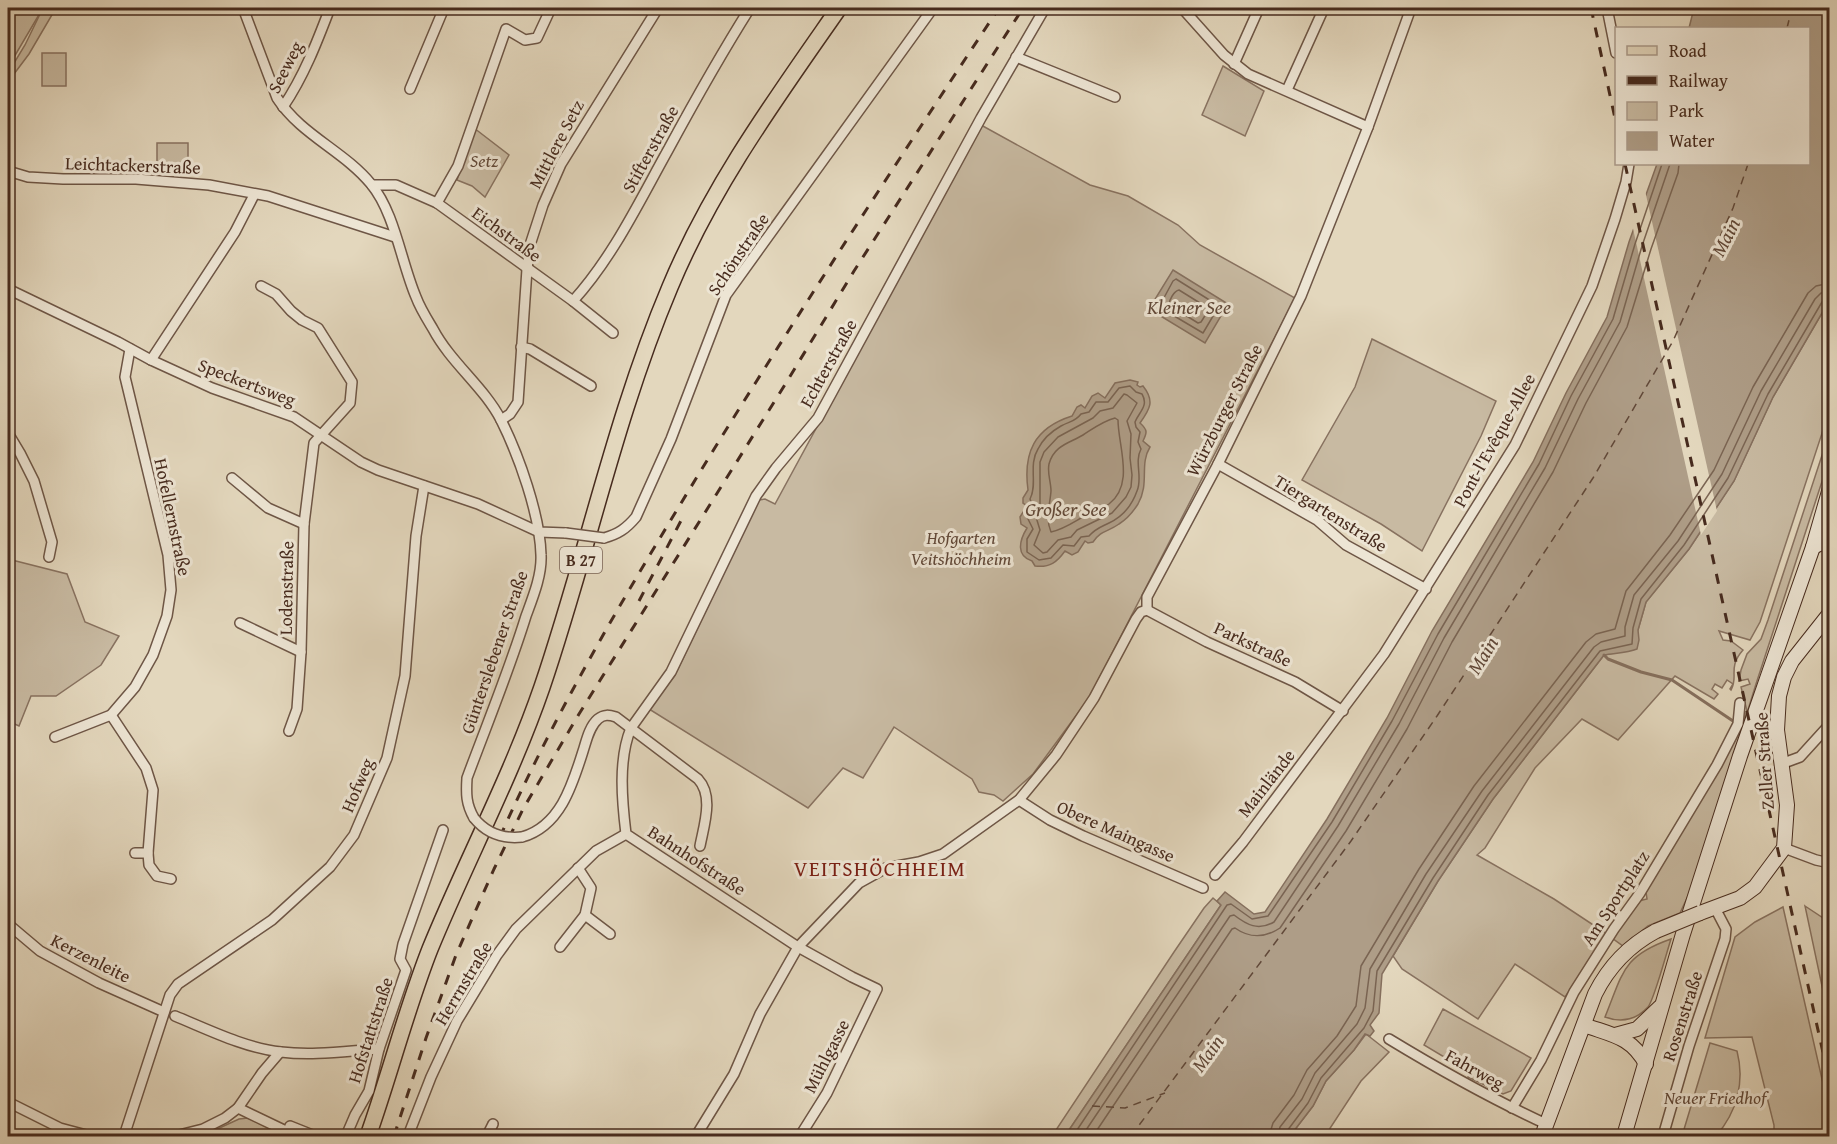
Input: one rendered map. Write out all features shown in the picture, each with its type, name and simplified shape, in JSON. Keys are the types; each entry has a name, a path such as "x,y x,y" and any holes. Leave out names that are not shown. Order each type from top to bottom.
{"main road":[{"name":"B 27","path":"368,1137 402,1027 430,950 508,774 541,690 644,352 670,285 696,230 729,171 771,104 839,8"},
{"path":"1624,1137 1740,756 1827,509 1830,488"},
{"path":"1813,548 1830,538"},
{"name":"Zeller Straße","path":"1784,848 1787,805 1777,730 1777,712 1784,677 1800,650 1830,613"},
{"path":"1544,1130 1595,994 1604,976 1620,956 1656,931 1740,898 1755,887 1784,848"},
{"path":"1615,1035 1637,1029 1663,1003"},
{"path":"1584,1025 1629,1042 1639,1051 1646,1064"}],"street":[{"name":"Günterslebener Straße","path":"243,8 273,88 283,107 297,123 359,171 372,185 384,207 416,298 438,339 501,420 529,494 539,532 542,557 538,579 512,661 467,778 465,796 474,818 485,830 493,834 511,838 535,833 544,826 563,801 574,781 591,729 599,719 606,715 616,717 631,728"},
{"name":"Seeweg","path":"283,107 298,84 330,8"},
{"path":"410,89 444,8"},
{"path":"437,203 458,166 506,29 525,40 537,38 551,8"},
{"name":"Mittlere Setz","path":"501,420 510,414 518,402 527,269 530,245 539,215 561,164 658,8"},
{"name":"Stifterstraße","path":"573,301 588,285 617,242 722,53 750,8"},
{"name":"Schönstraße","path":"539,532 604,538 618,534 636,517 671,439 726,295 933,8"},
{"name":"Echterstraße","path":"631,728 670,672 756,496 818,418 969,138 1045,8"},
{"path":"1182,8 1234,64 1248,74 1368,127"},
{"path":"1234,64 1259,8"},
{"path":"1287,90 1324,8"},
{"name":"Würzburger Straße","path":"696,1137 734,1074 760,1014 798,947 859,883 886,868 919,862 943,854 1019,800 1056,755 1094,698 1136,619 1141,612 1147,610 1147,597 1218,464 1301,296 1368,127 1411,8"},
{"path":"1607,8 1615,43"},
{"path":"1016,57 1115,97"},
{"name":"Pont-l'Evêque-Allee","path":"1343,711 1384,654 1515,445 1592,286 1615,219 1629,165"},
{"name":"Leichtackerstraße","path":"8,171 28,177 136,179 208,184 268,196 395,237"},
{"name":"Eichstraße","path":"372,185 396,185 437,203 573,301 613,333"},
{"path":"151,360 235,232 254,195"},
{"path":"261,286 276,294 302,320 318,328 352,382 350,404 321,435"},
{"name":"Speckertsweg","path":"8,289 212,388 294,417 361,462 478,504 539,532"},
{"path":"521,347 530,349 591,386"},
{"name":"Hofellernstraße","path":"55,737 111,715 135,687 153,655 167,616 171,590 168,555 125,377 130,349"},
{"path":"8,433 21,453 34,481 52,542 49,557"},
{"name":"Lodenstraße","path":"289,731 297,709 302,652 304,524 314,443 321,435"},
{"name":"Tiergartenstraße","path":"1218,464 1317,519 1346,544 1426,589"},
{"name":"Lodenstraße","path":"232,478 268,508 304,524"},
{"name":"Hofweg","path":"124,1137 170,995 178,984 272,920 330,867 354,835 387,758 405,676 416,536 424,486"},
{"name":"Parkstraße","path":"1147,610 1207,642 1295,682 1343,711"},
{"name":"Lodenstraße","path":"240,623 302,652"},
{"name":"Am Sportplatz","path":"1512,1108 1541,1060 1575,992 1640,892 1717,765 1738,724 1740,703"},
{"name":"Mainlände","path":"1215,874 1243,842 1343,711"},
{"path":"111,715 146,768 153,790 149,865 157,876 171,879"},
{"path":"1781,764 1800,757 1830,724"},
{"path":"631,728 698,778 703,785 707,813 700,846"},
{"name":"Bahnhofstraße","path":"631,728 627,738 621,799 626,834 798,947 878,989"},
{"name":"Obere Maingasse","path":"1019,800 1050,820 1083,836 1203,888"},
{"name":"Hofstattstraße","path":"346,1137 369,1090 379,1049 406,970 400,959 403,944 443,830"},
{"name":"Herrnstraße","path":"408,1137 431,1077 457,1021 497,955 516,929 596,851 626,834"},
{"path":"1784,848 1830,863"},
{"path":"135,853 148,853"},
{"path":"560,947 585,915 591,888 578,868"},
{"name":"Rosenstraße","path":"1663,1137 1689,1046 1725,939 1726,929 1715,908"},
{"path":"585,915 610,934"},
{"name":"Kerzenleite","path":"8,924 40,951 99,983 165,1012"},
{"name":"Mühlgasse","path":"800,1137 828,1093 878,989"},
{"path":"175,1016 238,1041 280,1052 322,1053 379,1049"},
{"name":"Fahrweg","path":"1389,1039 1512,1108 1544,1130"},
{"path":"176,1137 203,1129 225,1118 238,1108 262,1073 280,1052"},
{"path":"8,1102 60,1128 90,1137"},
{"path":"238,1108 288,1132 290,1126 315,1137"},
{"path":"487,1137 493,1124"}],"green space":[{"path":"8,8 31,8 40,13 10,64 8,62"},
{"path":"56,8 29,54 8,82 8,73 41,12 37,9"},
{"path":"42,53 66,53 66,86 42,86"},
{"path":"1223,66 1264,91 1245,136 1202,115"},
{"name":"Hofgarten Veitshöchheim","path":"981,125 1090,185 1128,196 1178,225 1200,245 1295,298 1089,698 1033,774 1003,801 994,795 979,792 972,779 894,727 863,778 843,768 808,808 649,709 675,675 759,500 765,499 775,504"},
{"name":"Setz","path":"474,128 509,155 485,197 472,186 457,180"},
{"path":"157,143 188,143 188,164 157,164"},
{"path":"1829,301 1829,412 1760,622 1750,640 1719,631 1723,640 1731,641 1743,650 1734,667 1734,681 1733,685 1731,690 1733,684 1727,680 1722,688 1715,684 1712,689 1718,694 1714,699 1675,676 1618,740 1582,719 1535,768 1485,848 1477,855 1554,899 1607,934 1565,997 1515,964 1478,1019 1402,969 1393,956 1438,881 1493,799 1604,655 1622,651 1638,630 1646,602 1689,549 1734,481 1773,397"},
{"path":"1372,339 1496,401 1481,436 1422,551 1381,524 1302,480 1355,387"},
{"path":"1829,434 1829,460 1695,881 1680,913 1648,926 1623,946 1612,938 1639,901 1647,899 1646,892 1747,711 1741,687 1750,684 1748,679 1739,681 1741,670 1747,654 1761,639"},
{"path":"8,559 67,574 85,622 119,636 101,665 56,696 31,696 19,726 8,721"},
{"path":"1213,898 1221,905 1065,1136 1052,1136 1174,952"},
{"path":"1805,906 1829,922 1829,1019"},
{"path":"1783,907 1829,1110 1829,1136 1774,1136 1774,1125 1752,1037 1705,1038 1735,937 1755,922"},
{"path":"1671,939 1648,1007 1628,1019 1617,1020 1605,1017 1626,968 1643,952"},
{"path":"1443,1009 1531,1058 1511,1091 1503,1094 1468,1077 1471,1073 1424,1045"},
{"path":"1366,1034 1389,1052 1361,1081 1325,1136 1290,1136 1313,1106 1326,1081"},
{"name":"Neuer Friedhof","path":"1710,1043 1737,1051 1740,1074 1734,1107 1716,1136 1682,1136"},
{"path":"248,1118 286,1136 202,1136 239,1119"}],"water":[{"name":"Main","path":"1694,8 1829,8 1829,301 1773,397 1734,481 1689,549 1646,602 1638,630 1637,649 1604,655 1493,799 1438,881 1382,974 1379,1013 1370,1025 1374,1031 1370,1036 1365,1034 1326,1081 1313,1106 1290,1136 1065,1136 1221,905 1217,901 1225,892 1254,914 1265,912 1327,819 1387,718 1432,631 1533,462 1566,393 1607,317 1629,242 1657,165 1810,165 1810,27 1689,27"},
{"name":"Kleiner See","path":"1173,270 1228,304 1205,343 1149,309"},
{"name":"Großer See","path":"1130,380 1138,382 1137,385 1140,387 1143,386 1150,401 1149,409 1140,423 1146,432 1143,441 1150,447 1145,461 1142,496 1138,504 1130,515 1115,527 1102,533 1093,542 1085,541 1078,552 1072,555 1065,551 1053,563 1035,566 1032,561 1023,556 1020,548 1027,528 1021,524 1020,517 1027,506 1023,503 1023,498 1028,490 1027,465 1034,444 1048,427 1072,416 1077,407 1081,405 1085,408 1092,396 1098,393 1105,398 1115,383"}],"pier":[{"path":"1644,186 1717,511 1701,535 1632,224"}],"waterway":[{"path":"1604,655 1608,659 1641,672 1672,680 1733,721"}],"ferry route":[{"path":"1787,27 1792,8"},
{"path":"1131,1136 1351,841 1437,716 1593,478 1673,341 1733,208 1748,165"},
{"path":"1092,1106 1125,1108 1165,1093"}],"railway":[{"path":"500,837 575,685 660,538 788,332 999,8"},
{"path":"394,1136 456,955 523,809 579,714 854,271 1023,8"},
{"path":"1591,8 1615,118"},
{"path":"1625,165 1830,1084"},
{"path":"639,601 685,513"}],"district":[{"name":"VEITSHÖCHHEIM","path":"880,868"}]}
